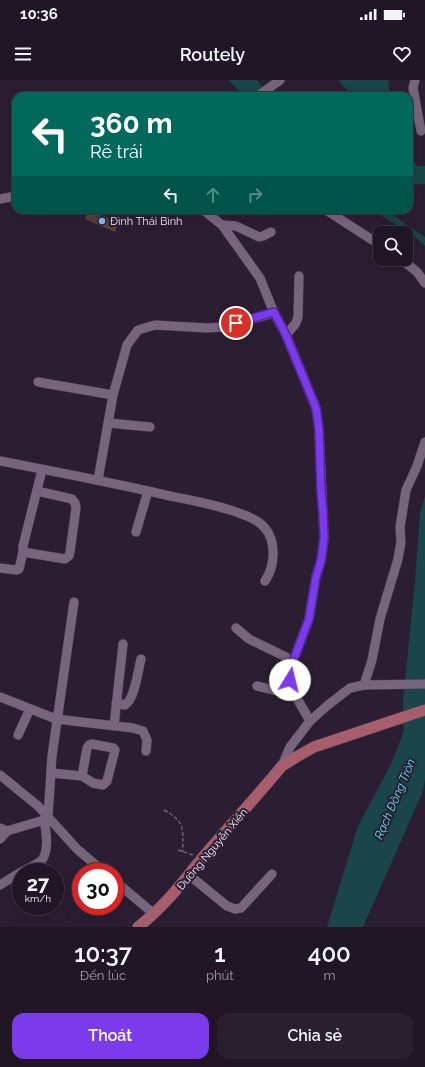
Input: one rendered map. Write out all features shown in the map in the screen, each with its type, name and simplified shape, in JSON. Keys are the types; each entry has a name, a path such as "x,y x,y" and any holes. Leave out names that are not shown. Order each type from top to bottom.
{"main road":[{"name":"Đường Nguyễn Xiển","path":"138,927 154,914 189,875 282,766 314,747 425,710"}],"street":[{"path":"415,80 413,88 421,131"},
{"path":"264,92 278,82"},
{"path":"0,199 12,197"},
{"path":"208,214 222,225 260,278 274,312 286,335 316,408 319,429 324,538 321,561 316,577 309,619 292,664 290,680 295,695 310,721"},
{"path":"332,214 373,240"},
{"path":"222,225 236,226 259,237 271,232"},
{"path":"410,266 425,283"},
{"path":"286,335 296,323 298,317 299,276"},
{"path":"98,480 114,396 127,345 138,330 155,325 207,328 223,327 274,312"},
{"path":"38,382 114,396"},
{"path":"109,423 150,427"},
{"path":"364,684 372,660 380,620 398,559 401,542 400,526 406,490 417,466 425,442"},
{"path":"0,461 98,480 213,505 252,518 264,527 271,541 273,559 270,573 265,581"},
{"path":"0,568 19,569 23,546 42,470"},
{"path":"23,552 65,559 69,556 70,552 76,508 75,503 72,499 37,491"},
{"path":"136,532 148,491"},
{"path":"37,863 42,860 46,850 46,818 56,719 63,686 74,602"},
{"path":"236,628 249,638 286,657 292,664"},
{"path":"114,726 123,644"},
{"path":"116,703 125,705 130,700 141,659"},
{"name":"Đường Nguyễn Xiển","path":"282,766 290,747 310,721 342,693 350,688 364,684 425,684"},
{"path":"258,686 295,695"},
{"path":"0,697 56,719 133,728 143,731 147,740 146,751"},
{"path":"18,735 30,709"},
{"path":"51,773 82,776 93,783 103,785 106,784 115,750 113,748 92,744 89,745 87,748 82,776"},
{"path":"0,776 38,806 46,818 93,863"},
{"path":"0,839 4,830 46,818"},
{"path":"189,875 228,906 235,909 241,908 272,874"},
{"path":"0,885 12,878"},
{"path":"124,889 154,914"}],"path":[{"path":"164,810 175,816 183,828 183,852"},
{"path":"178,850 203,858"}],"water":[{"path":"228,80 257,80 267,92 241,92"},
{"path":"338,80 388,80 390,92 350,92"},
{"path":"413,161 418,166 425,166 425,184 413,185"},
{"path":"379,214 393,214 408,226 398,226"},
{"path":"413,229 425,237 425,246 413,235"},
{"name":"Rạch Đồng Tròn","path":"425,496 425,779 423,791 363,927 327,927 358,826 391,764 404,731 403,701 415,582 420,512"}],"building":[{"name":"Đình Thái Bình","path":"87,214 98,214 119,222 115,232 85,219"}],"place":[{"name":"Đình Thái Bình","path":"102,221"}],"route":[{"path":"236,323 274,312 286,335 316,408 321,460 321,492 324,538 321,561 316,577 309,619 292,664 290,680"}]}
